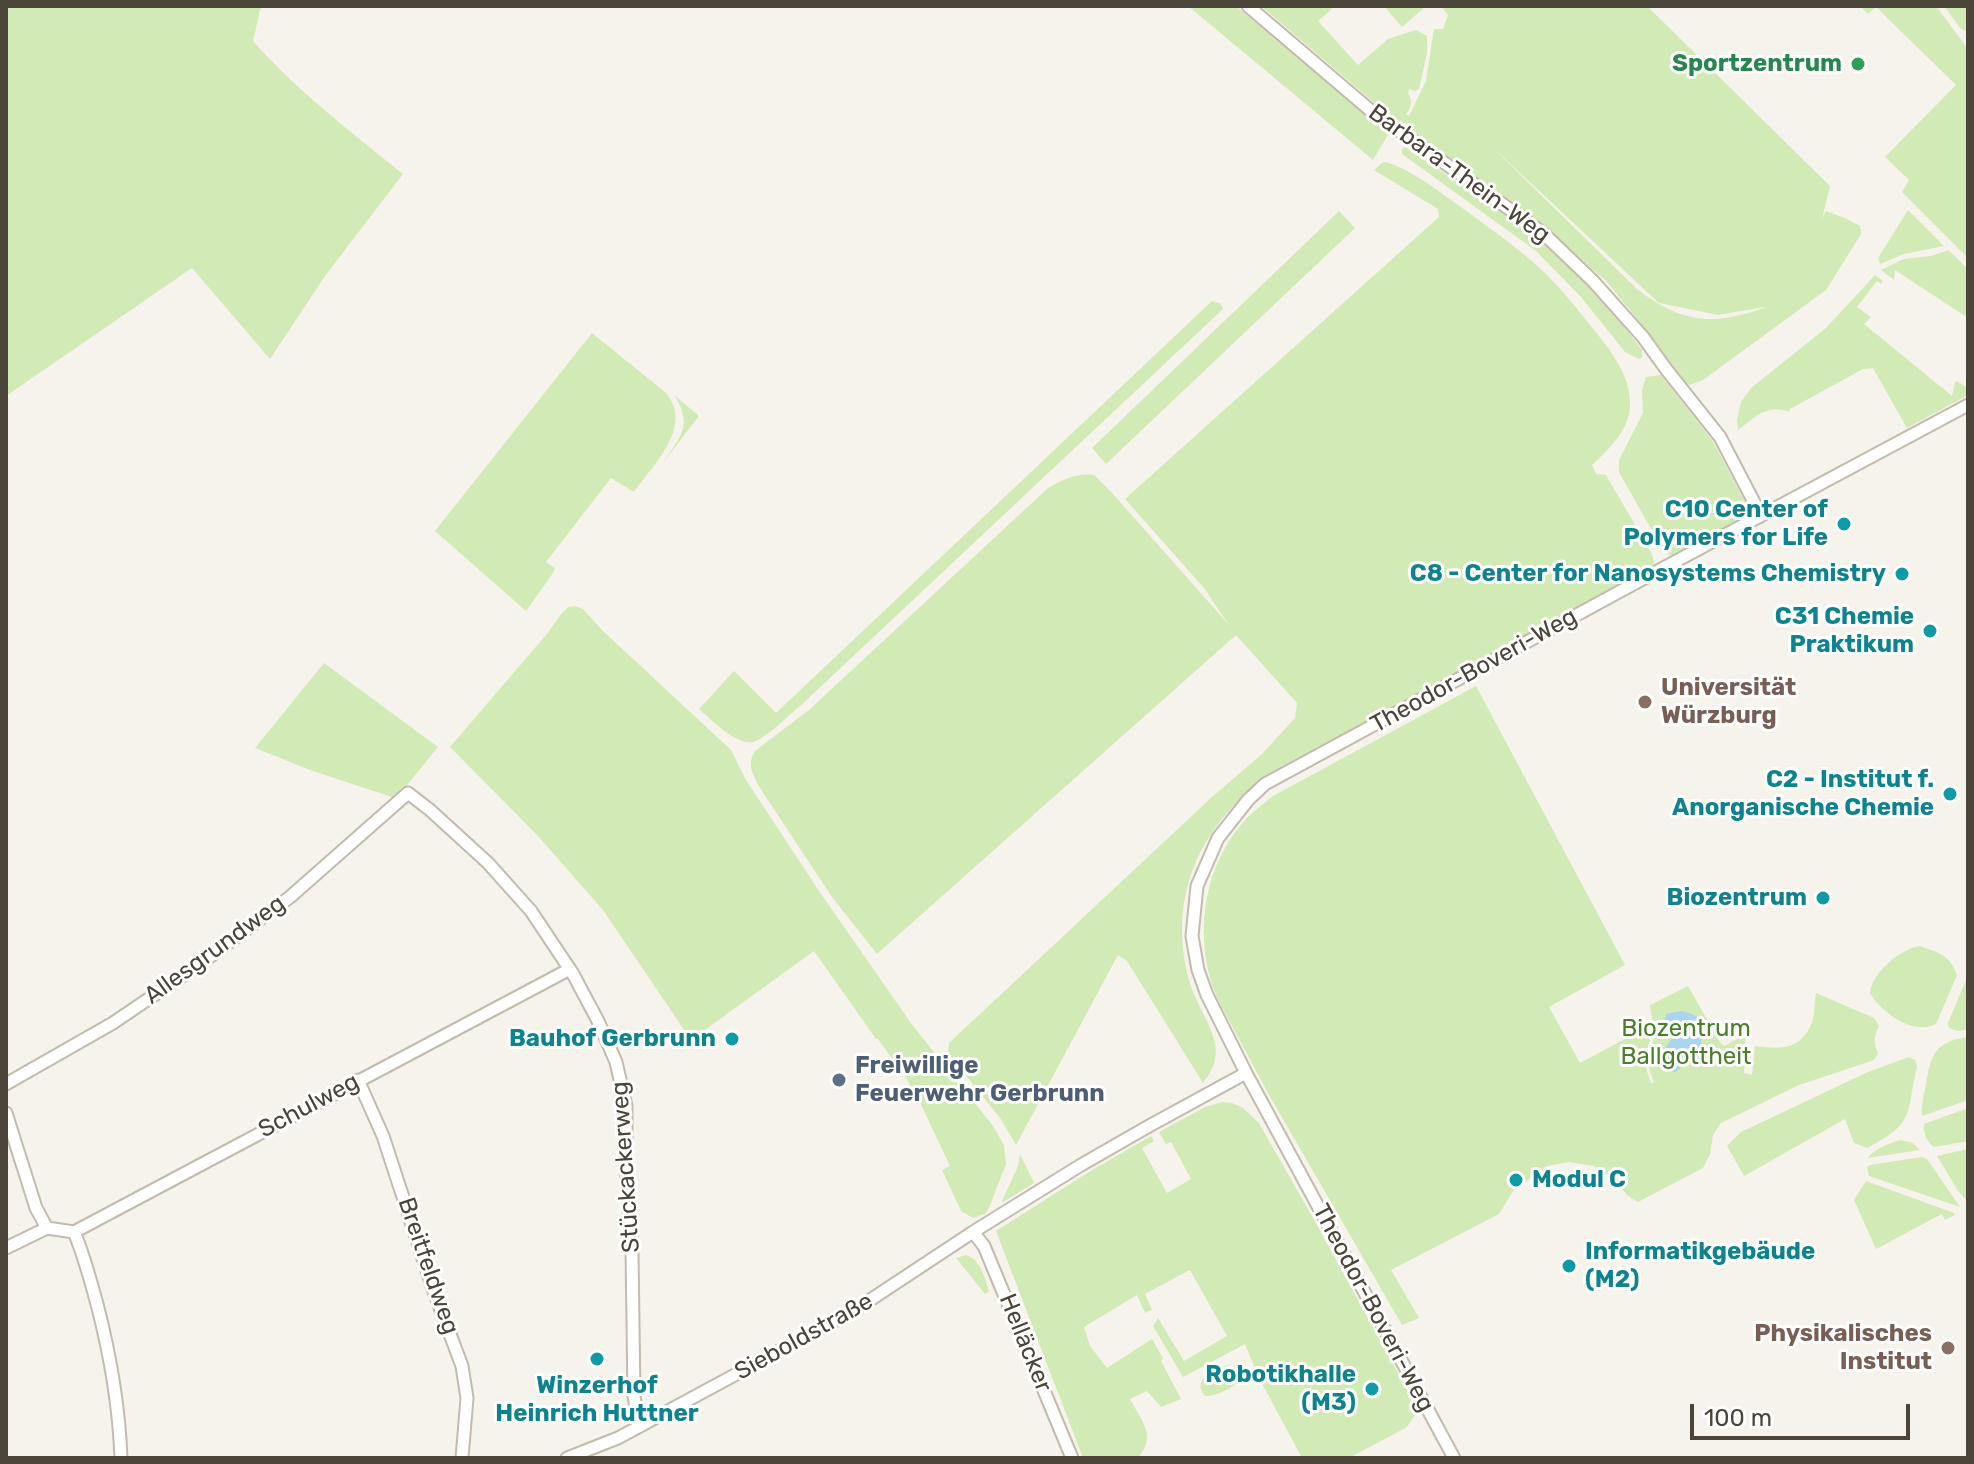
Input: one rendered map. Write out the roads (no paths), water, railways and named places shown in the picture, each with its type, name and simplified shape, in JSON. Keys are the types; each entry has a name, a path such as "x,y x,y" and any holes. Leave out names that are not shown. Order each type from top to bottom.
{"street":[{"name":"Barbara-Thein-Weg","path":"1248,6 1370,110 1543,233 1593,281 1643,337 1720,437 1759,517"},
{"name":"Theodor-Boveri-Weg","path":"1454,1458 1207,995 1198,970 1192,936 1197,886 1212,849 1248,800 1265,784 1968,405"},
{"name":"Stückackerweg","path":"408,793 488,863 531,911 570,969 616,1062 626,1106 634,1396 639,1426"},
{"name":"Allesgrundweg","path":"6,1084 113,1023 200,964 290,897 408,793"},
{"name":"Schulweg","path":"74,1232 570,969"},
{"name":"Sieboldstraße","path":"567,1458 618,1438 855,1310 1030,1197 1246,1073"},
{"name":"Breitfeldweg","path":"358,1080 383,1136 462,1366 467,1398 462,1458"},
{"path":"6,1113 36,1208 47,1228"},
{"path":"6,1248 47,1228 74,1232 84,1255 106,1338 120,1418 121,1458"},
{"name":"Helläcker","path":"973,1232 984,1246 1072,1458"}],"water":[{"path":"1681,1011 1700,1020 1706,1061 1684,1064 1676,1072 1668,1071 1661,1067 1656,1057 1674,1035 1665,1023 1666,1014"}],"place":[{"name":"Sportzentrum","path":"1858,64"},
{"name":"C10 Center of Polymers for Life","path":"1844,524"},
{"name":"C8 - Center for Nanosystems Chemistry","path":"1902,574"},
{"name":"C31 Chemie Praktikum","path":"1930,631"},
{"name":"Universität Würzburg","path":"1645,702"},
{"name":"C2 - Institut f. Anorganische Chemie","path":"1950,794"},
{"name":"Biozentrum","path":"1823,898"},
{"name":"Bauhof Gerbrunn","path":"732,1039"},
{"name":"Freiwillige Feuerwehr Gerbrunn","path":"839,1080"},
{"name":"Modul C","path":"1516,1180"},
{"name":"Informatikgebäude (M2)","path":"1569,1266"},
{"name":"Physikalisches Institut","path":"1948,1348"},
{"name":"Winzerhof Heinrich Huttner","path":"597,1359"},
{"name":"Robotikhalle (M3)","path":"1372,1389"}],"park label":[{"name":"Biozentrum Ballgottheit","path":"1686,1043"}]}
